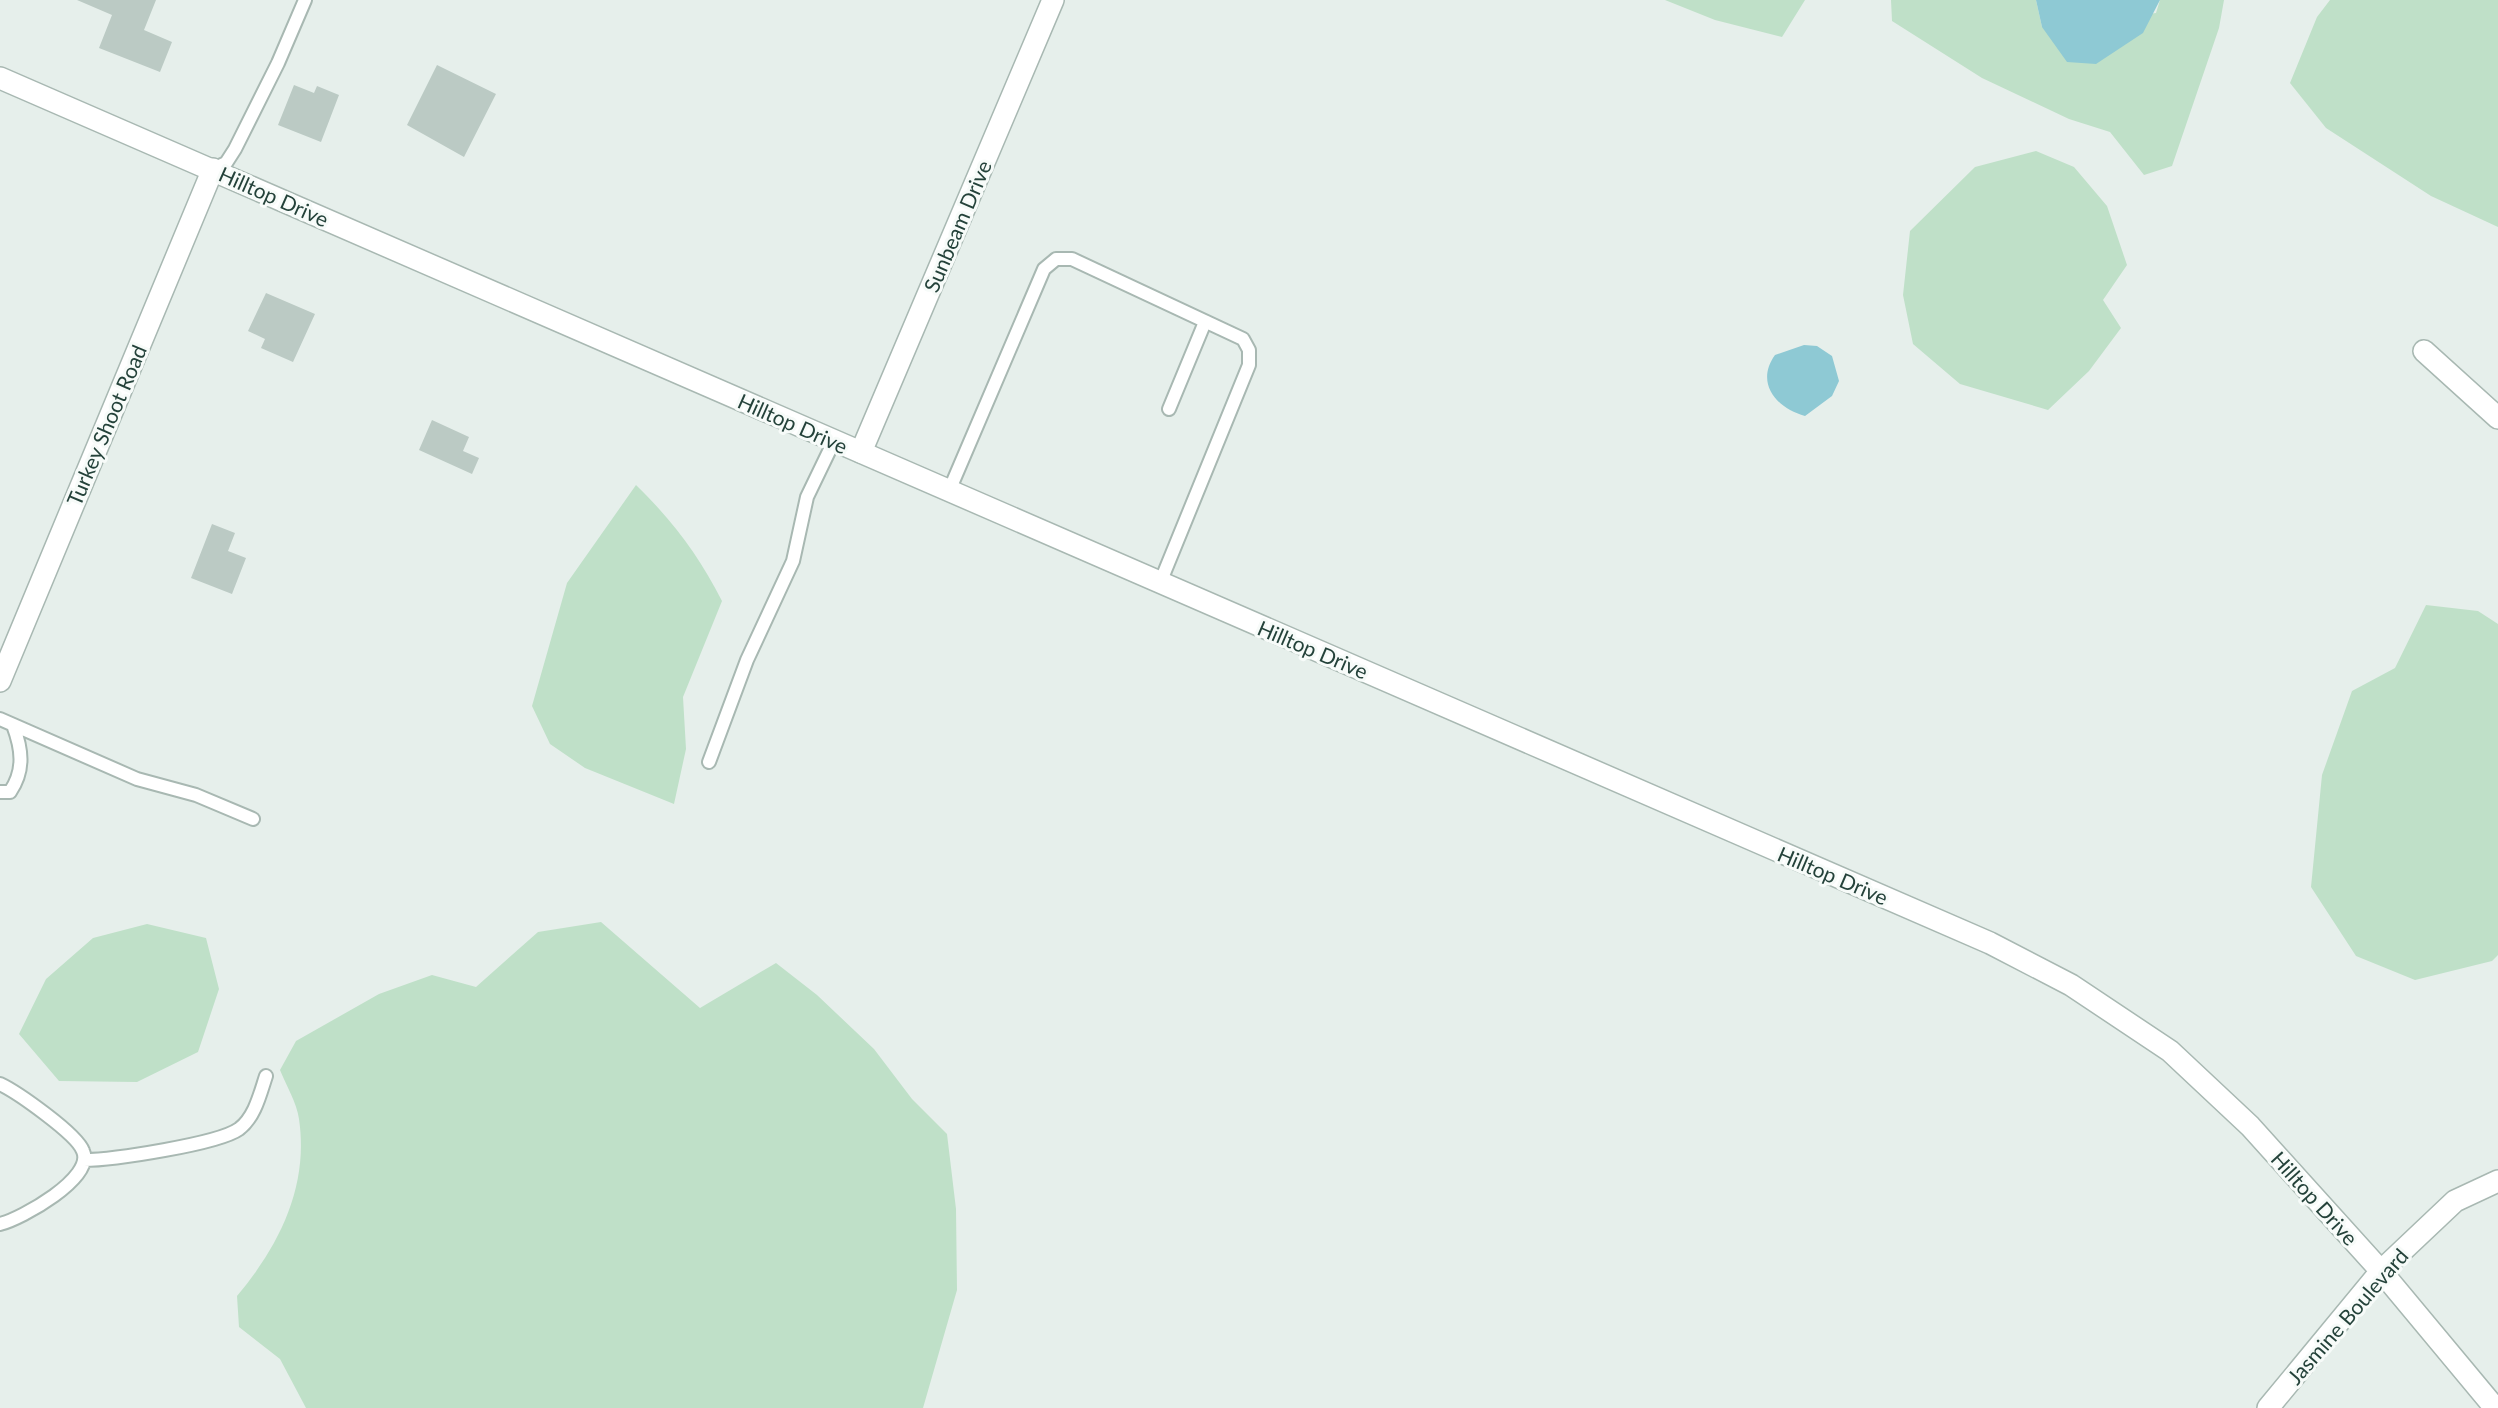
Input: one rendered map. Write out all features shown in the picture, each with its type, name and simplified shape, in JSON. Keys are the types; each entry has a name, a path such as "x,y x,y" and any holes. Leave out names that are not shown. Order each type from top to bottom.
{"street":[{"name":"Sunbeam Drive","path":"861,452 1054,0"},
{"name":"Hilltop Drive","path":"0,78 1990,943 2071,985 2170,1051 2250,1126 2381,1271 2496,1408"},
{"name":"Turkey Shoot Road","path":"0,681 213,169"},
{"path":"2424,351 2498,418"},
{"name":"Jasmine Boulevard","path":"2268,1408 2381,1271 2455,1201 2498,1181"}],"lane":[{"path":"213,169 226,163 235,149 278,64 305,0"},
{"path":"948,491 1044,268 1056,259 1072,259 1243,339 1249,350 1249,365 1160,583"},
{"path":"1169,409 1205,321"},
{"path":"709,762 747,660 793,561 807,497 834,441"},
{"path":"0,719 137,779 196,795 253,819"},
{"path":"0,792 10,792 19,779 20,745 13,725"},
{"path":"84,1160 133,1157 238,1130 252,1113 266,1076"},
{"path":"0,1084 73,1138 84,1152 84,1160 78,1174 57,1195 0,1224"}],"green space":[{"path":"1665,0 1805,0 1782,37 1715,20"},
{"path":"1891,0 2036,0 2042,27 2156,13 2160,0 2224,0 2219,28 2172,166 2144,175 2110,132 2069,119 1982,78 1892,21"},
{"path":"2330,0 2498,0 2498,227 2431,196 2326,128 2290,83 2317,17"},
{"path":"2036,151 2074,167 2107,206 2127,265 2103,300 2121,328 2089,371 2048,410 1960,384 1913,344 1903,295 1910,231 1975,167"},
{"path":"636,485 684,540 722,601 683,697 686,749 674,804 585,768 550,744 532,706 567,583"},
{"path":"2426,605 2478,611 2498,624 2498,955 2492,961 2415,980 2356,956 2311,887 2322,775 2352,691 2395,668"},
{"path":"601,922 700,1008 776,963 817,995 874,1049 912,1099 947,1134 956,1209 957,1290 923,1408 306,1408 280,1359 239,1327 237,1296 278,1236 295,1192 301,1144 299,1119 294,1100 280,1070 296,1041 379,994 432,975 476,987 538,932"},
{"path":"147,924 206,938 219,989 198,1052 137,1082 59,1081 19,1034 46,979 93,938"}],"water":[{"path":"2036,0 2160,0 2143,33 2096,64 2067,62 2042,27"},
{"path":"1804,345 1817,346 1832,356 1839,381 1832,396 1805,416 1777,401 1768,384 1767,375 1775,355"}],"building":[{"path":"77,0 156,0 144,30 172,42 160,72 99,48 112,15"},
{"path":"437,65 496,94 464,157 407,125"},
{"path":"294,85 314,93 317,86 339,95 321,142 278,125"},
{"path":"266,293 315,314 293,362 261,348 265,339 248,331"},
{"path":"432,420 469,437 463,451 479,458 472,474 419,450"},
{"path":"212,524 235,533 228,551 246,558 232,594 191,578"}]}
